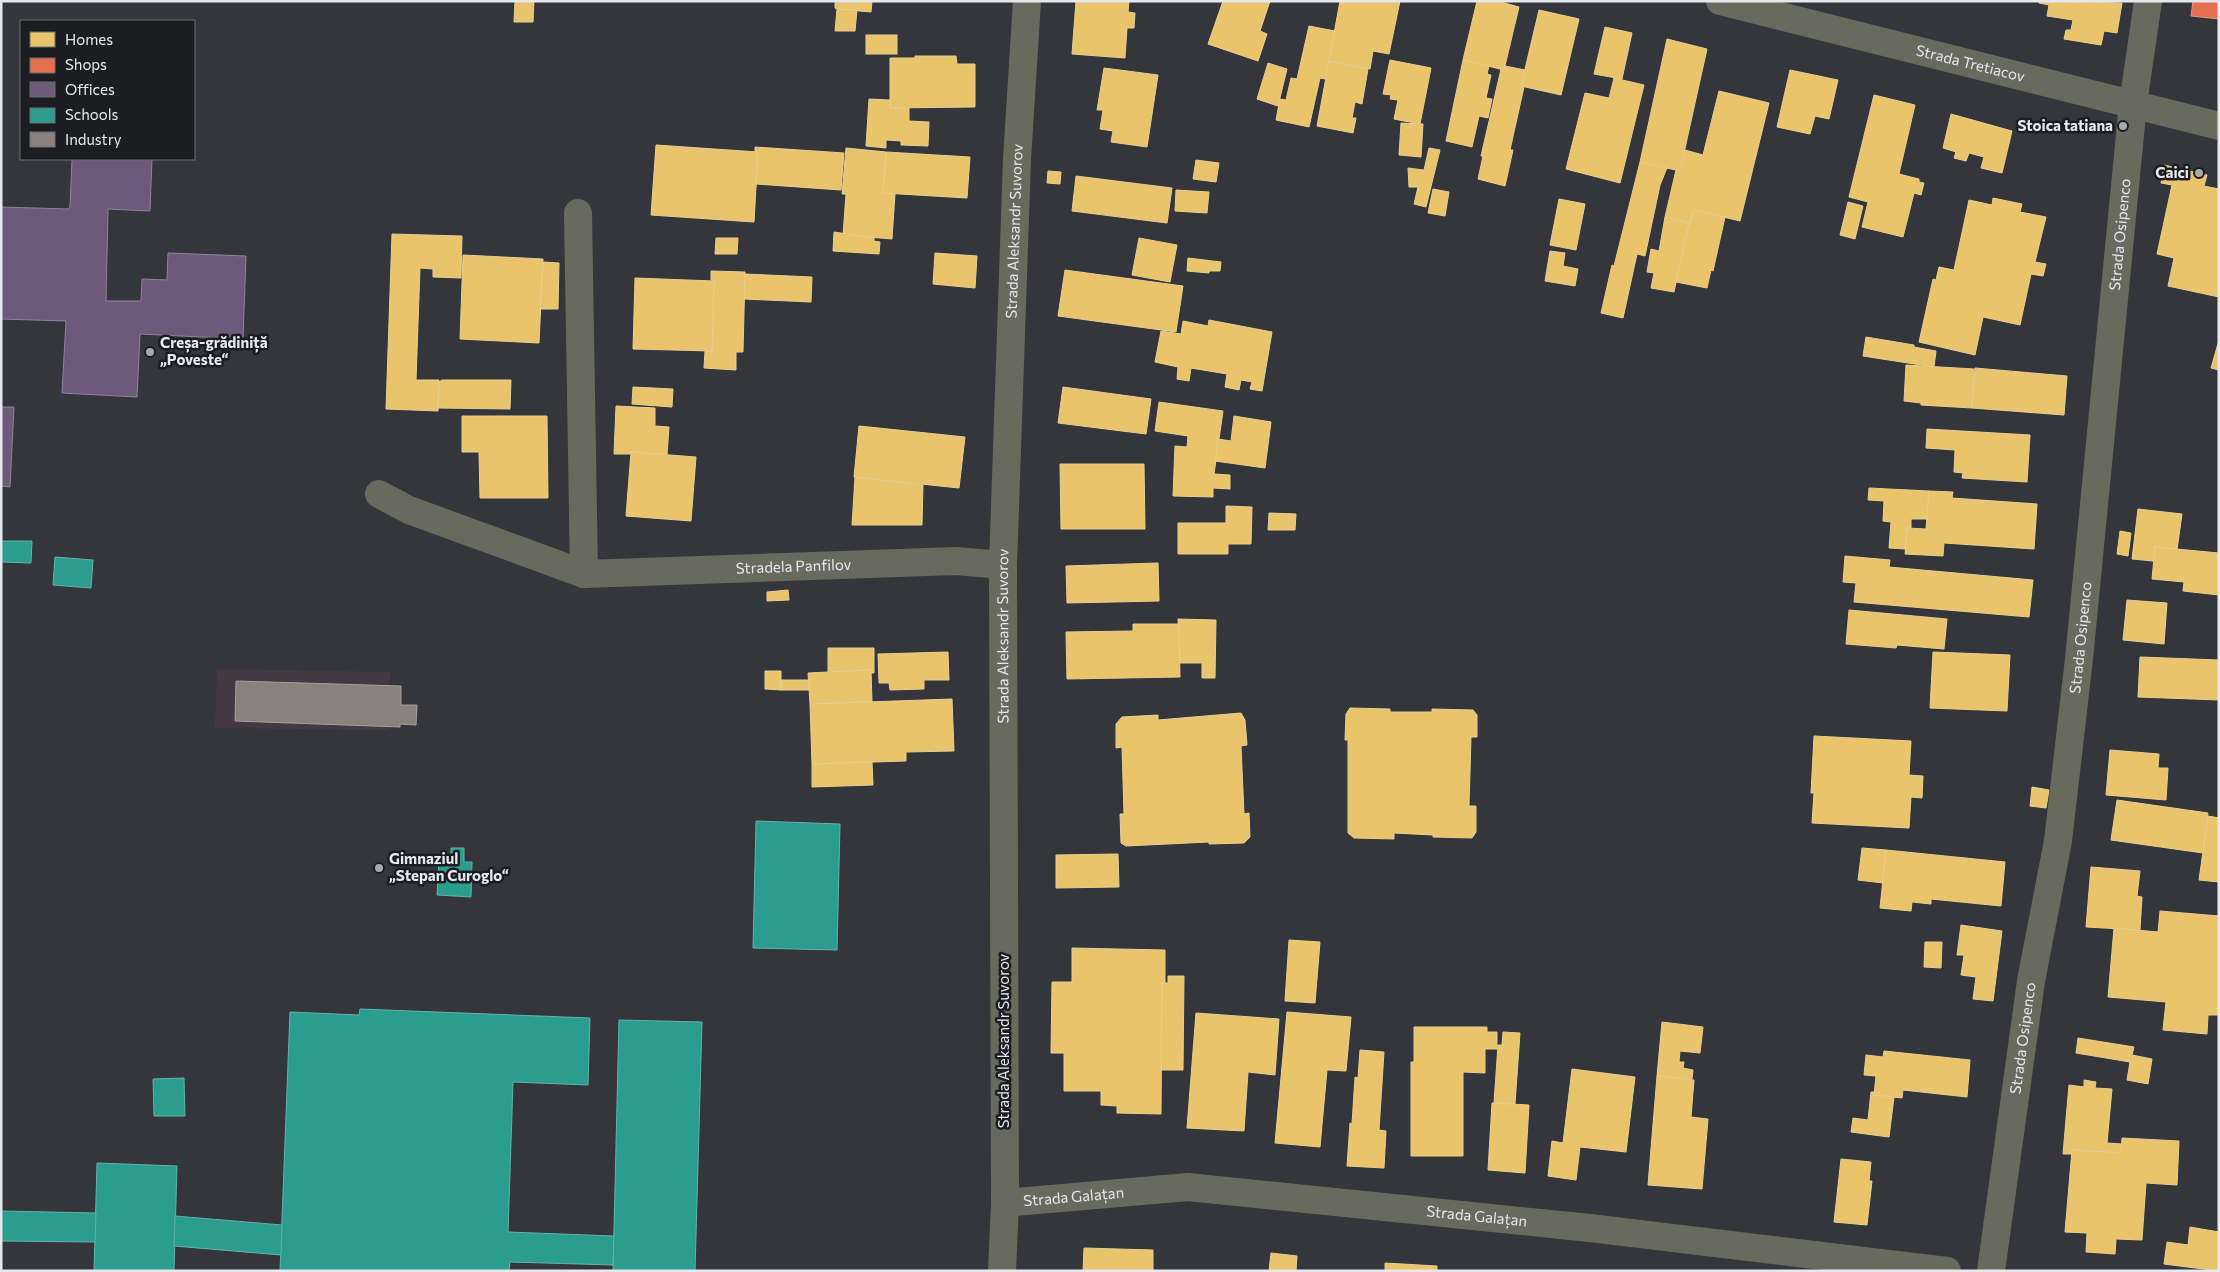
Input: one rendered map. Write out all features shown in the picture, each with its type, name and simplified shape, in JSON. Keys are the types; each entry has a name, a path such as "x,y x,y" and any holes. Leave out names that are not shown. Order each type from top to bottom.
{"street":[{"name":"Strada Aleksandr Suvorov","path":"1002,1271 1004,1203 1003,565 1017,159 1027,1"},
{"name":"Strada Tretiacov","path":"1720,1 2219,126"},
{"name":"Strada Osipenco","path":"1991,1271 2031,981 2058,841 2079,659 2133,104 2148,1"},
{"path":"578,213 584,574"},
{"name":"Stradela Panfilov","path":"379,494 409,510 584,574 956,562 1003,565"},
{"name":"Strada Galațan","path":"1004,1203 1188,1187 1290,1199 1590,1228 1947,1271"}],"shaded area":[{"path":"217,669 390,672 390,730 215,728"}],"building: Homes":[{"path":"515,1 534,1 533,22 514,22"},
{"path":"835,1 872,1 871,12 837,9 835,8"},
{"path":"1076,1 1129,1 1128,12 1135,13 1134,28 1127,28 1125,58 1072,54"},
{"path":"1223,1 1270,1 1260,31 1267,34 1258,61 1208,44"},
{"path":"1340,1 1400,1 1389,54 1373,51 1370,69 1329,61"},
{"path":"1477,1 1497,1 1519,7 1504,70 1463,60"},
{"path":"2040,1 2122,3 2117,33 2104,31 2101,45 2064,39 2066,30 2071,30 2073,20 2047,16 2049,5 2039,3"},
{"path":"837,9 857,10 855,31 835,31"},
{"path":"1539,10 1579,19 1561,95 1521,86"},
{"path":"1309,26 1335,31 1325,79 1320,78 1309,127 1276,120 1280,99 1286,100 1291,78 1297,79"},
{"path":"1605,27 1632,33 1622,79 1594,74"},
{"path":"866,35 897,35 897,54 866,54"},
{"path":"1667,39 1707,49 1680,171 1640,162"},
{"path":"915,56 956,56 957,64 975,64 975,107 890,108 890,58 915,58"},
{"path":"1390,60 1431,68 1420,124 1394,119 1398,100 1390,99 1391,95 1383,94"},
{"path":"1463,60 1489,66 1487,74 1491,75 1486,98 1492,99 1488,118 1479,116 1472,147 1446,141"},
{"path":"1329,61 1368,69 1362,104 1355,102 1352,118 1356,118 1353,133 1317,126"},
{"path":"1268,63 1287,69 1278,106 1257,99"},
{"path":"1505,66 1525,70 1521,86 1524,87 1510,150 1513,150 1505,186 1478,179 1483,156 1481,156 1501,69 1504,70"},
{"path":"1104,68 1158,75 1147,147 1111,142 1113,131 1100,129 1103,110 1097,110"},
{"path":"1790,70 1838,80 1829,119 1815,116 1810,134 1777,127"},
{"path":"1614,78 1644,85 1620,183 1566,169 1585,93 1609,98"},
{"path":"1719,91 1769,103 1740,221 1694,210 1690,223 1665,217 1676,170 1680,171 1685,150 1703,155"},
{"path":"1874,95 1915,105 1899,174 1919,179 1919,182 1924,183 1921,195 1914,193 1903,237 1862,227 1868,202 1849,197"},
{"path":"869,99 890,100 890,108 909,108 909,121 929,122 928,146 901,145 901,141 886,140 886,148 866,146"},
{"path":"1951,114 2012,131 2002,173 1981,168 1984,157 1969,153 1966,161 1954,158 1956,152 1943,148"},
{"path":"1401,123 1423,124 1421,157 1399,155"},
{"path":"656,145 758,152 754,222 651,215"},
{"path":"755,147 844,153 841,190 756,184 758,152 755,152"},
{"path":"846,148 886,152 883,193 895,194 892,239 843,235 846,194 842,194"},
{"path":"1429,148 1440,150 1426,207 1414,204 1418,187 1409,187 1408,168 1424,170"},
{"path":"886,152 970,157 967,198 883,193"},
{"path":"1196,160 1219,163 1216,182 1193,179"},
{"path":"1640,162 1667,168 1660,185 1645,256 1637,254 1623,318 1601,313"},
{"path":"2164,165 2207,175 2204,186 2219,189 2219,297 2168,286 2174,258 2157,254 2172,185 2161,183"},
{"path":"1048,171 1061,172 1060,184 1047,183"},
{"path":"1076,176 1172,188 1167,223 1072,211"},
{"path":"1433,189 1449,192 1445,216 1428,213"},
{"path":"1176,190 1209,192 1207,213 1175,211"},
{"path":"1993,198 2022,204 2020,212 2046,217 2035,262 2046,264 2043,276 2031,274 2020,325 1983,317 1975,355 1919,342 1933,279 1936,280 1939,267 1954,270 1969,200 1992,205"},
{"path":"1559,199 1585,204 1576,250 1550,245"},
{"path":"1848,202 1863,206 1855,239 1840,235"},
{"path":"1694,210 1725,217 1713,271 1711,270 1707,288 1676,282 1689,223"},
{"path":"1665,217 1689,223 1674,292 1651,288 1654,273 1647,272 1651,249 1659,251"},
{"path":"834,232 874,238 874,241 880,242 879,254 833,251"},
{"path":"392,234 462,236 461,278 433,277 433,269 420,268 416,380 439,380 438,411 386,409"},
{"path":"716,238 738,238 737,254 715,254"},
{"path":"1139,238 1177,245 1170,282 1132,275"},
{"path":"1550,251 1565,253 1563,266 1578,269 1575,286 1545,281"},
{"path":"935,253 977,256 975,288 933,284"},
{"path":"463,255 543,259 539,343 460,339"},
{"path":"1188,258 1221,262 1220,271 1209,271 1209,273 1187,271"},
{"path":"543,262 559,263 558,309 540,309"},
{"path":"1065,270 1183,286 1176,332 1058,316"},
{"path":"711,271 745,272 743,352 736,352 736,370 704,368 705,351 712,351 714,281 711,280"},
{"path":"745,274 812,277 811,302 744,299"},
{"path":"635,278 714,281 712,351 633,349"},
{"path":"1209,320 1272,332 1262,391 1250,389 1252,382 1241,380 1239,390 1225,387 1227,374 1191,368 1189,381 1177,379 1178,367 1155,362 1161,331 1181,334 1183,321 1208,326"},
{"path":"1866,337 1914,345 1914,347 1936,351 1934,367 1863,356"},
{"path":"2219,340 2219,370 2211,368"},
{"path":"1906,365 1974,369 1972,408 1921,405 1921,403 1904,401"},
{"path":"1975,368 2067,376 2064,415 1972,408"},
{"path":"442,380 511,380 510,409 438,408 439,382"},
{"path":"633,387 673,389 672,407 632,404"},
{"path":"1063,387 1151,399 1146,434 1058,423"},
{"path":"1159,402 1223,411 1214,474 1230,475 1230,489 1213,488 1213,497 1173,496 1175,446 1187,447 1188,436 1155,431"},
{"path":"616,406 655,408 655,426 669,427 667,455 631,452 631,454 614,454"},
{"path":"462,416 547,416 548,498 480,498 479,452 462,452"},
{"path":"1234,416 1271,422 1265,468 1215,461 1218,439 1231,441"},
{"path":"859,426 965,437 959,488 854,477"},
{"path":"1927,429 2030,435 2027,482 1962,478 1963,473 1954,472 1955,450 1926,448"},
{"path":"631,452 696,457 691,521 626,516"},
{"path":"1060,464 1144,464 1145,529 1061,529"},
{"path":"855,477 923,485 922,525 852,525"},
{"path":"1869,488 1929,491 1927,519 1911,519 1911,529 1907,528 1906,549 1889,548 1891,522 1883,521 1884,501 1868,500"},
{"path":"1929,491 1953,492 1952,498 2037,504 2034,549 1944,543 1943,556 1905,554 1907,528 1926,529"},
{"path":"1226,506 1252,507 1251,544 1228,544 1228,554 1178,554 1178,523 1226,523"},
{"path":"2138,509 2182,514 2177,550 2155,547 2153,561 2132,559"},
{"path":"1269,513 1296,514 1295,530 1268,530"},
{"path":"2120,531 2131,533 2128,556 2117,554"},
{"path":"2155,547 2219,553 2219,595 2183,591 2184,582 2152,579"},
{"path":"1845,556 1890,560 1889,567 2033,580 2029,617 1854,602 1856,583 1843,582"},
{"path":"1158,563 1159,601 1067,603 1066,566"},
{"path":"788,590 789,600 767,601 767,592"},
{"path":"2127,600 2167,603 2164,644 2123,640"},
{"path":"1849,610 1947,619 1944,649 1897,645 1896,648 1846,644"},
{"path":"1178,619 1216,620 1215,678 1202,678 1202,663 1180,663"},
{"path":"1133,624 1179,624 1180,677 1067,679 1066,632 1133,631"},
{"path":"828,648 874,648 874,673 871,673 871,670 828,672"},
{"path":"948,652 949,680 924,680 924,689 890,690 889,683 879,683 878,654"},
{"path":"1933,652 2010,655 2007,711 1930,708"},
{"path":"2140,657 2219,660 2219,700 2138,697"},
{"path":"871,670 872,702 810,704 808,673"},
{"path":"765,671 781,671 781,690 765,689"},
{"path":"781,680 809,680 809,690 781,690"},
{"path":"952,699 954,751 906,752 906,761 812,764 810,704"},
{"path":"1350,708 1390,709 1390,712 1432,712 1432,709 1473,710 1477,715 1477,737 1471,737 1469,806 1476,806 1476,832 1472,838 1394,833 1394,839 1354,838 1348,833 1348,740 1345,740 1346,714"},
{"path":"1241,713 1245,720 1247,745 1241,746 1244,814 1249,813 1250,837 1244,843 1209,844 1209,842 1126,846 1121,843 1120,814 1124,814 1122,747 1116,748 1116,724 1122,717 1158,715 1158,720"},
{"path":"1814,736 1911,741 1909,775 1923,776 1922,798 1911,797 1909,828 1812,823 1814,793 1811,793"},
{"path":"2110,750 2159,754 2158,768 2168,768 2166,800 2106,795"},
{"path":"872,762 873,785 812,787 812,764"},
{"path":"2032,787 2049,790 2046,808 2030,806"},
{"path":"2117,800 2208,813 2203,853 2111,840"},
{"path":"2208,816 2219,818 2219,882 2199,880"},
{"path":"1862,848 1886,850 1883,883 1858,880"},
{"path":"1886,850 2005,862 2001,906 1931,899 1931,904 1912,902 1911,911 1880,908"},
{"path":"1118,854 1119,887 1056,888 1056,855"},
{"path":"2091,867 2140,871 2137,896 2142,897 2140,930 2086,927"},
{"path":"2160,911 2219,916 2219,1015 2208,1015 2207,1034 2163,1030 2166,1002 2108,997 2114,928 2158,932"},
{"path":"1961,925 2002,931 1993,1001 1973,999 1976,977 1961,975 1964,955 1957,955"},
{"path":"1289,940 1320,942 1315,1003 1285,1001"},
{"path":"1925,942 1942,942 1941,968 1924,967"},
{"path":"1072,948 1165,950 1165,983 1162,983 1161,1114 1117,1113 1117,1106 1101,1105 1101,1091 1064,1091 1064,1053 1051,1053 1052,982 1072,982"},
{"path":"1168,976 1184,976 1183,1070 1161,1070 1162,983 1168,983"},
{"path":"1287,1012 1351,1017 1346,1071 1327,1070 1320,1147 1275,1143"},
{"path":"1196,1013 1279,1019 1275,1075 1248,1072 1244,1131 1187,1128"},
{"path":"1662,1022 1703,1027 1700,1053 1680,1051 1679,1062 1684,1062 1683,1068 1693,1070 1692,1079 1657,1076"},
{"path":"1414,1027 1487,1027 1487,1032 1497,1032 1497,1049 1485,1049 1485,1073 1463,1072 1463,1156 1411,1156 1411,1062 1414,1062"},
{"path":"1503,1032 1520,1033 1515,1104 1494,1103 1498,1045 1502,1045"},
{"path":"2078,1038 2134,1047 2132,1055 2152,1059 2148,1084 2127,1080 2130,1062 2076,1053"},
{"path":"1360,1050 1384,1052 1379,1130 1386,1131 1384,1168 1347,1166 1355,1077 1358,1078"},
{"path":"1884,1051 1970,1060 1967,1097 1903,1090 1902,1098 1874,1095 1876,1076 1864,1075 1866,1055 1883,1057"},
{"path":"1572,1069 1635,1077 1626,1152 1580,1147 1576,1180 1548,1176 1552,1141 1563,1143"},
{"path":"1657,1076 1694,1080 1691,1117 1708,1119 1702,1189 1648,1185"},
{"path":"2084,1080 2096,1082 2095,1088 2112,1089 2107,1143 2122,1144 2121,1153 2072,1150 2072,1154 2063,1154 2069,1085 2084,1087"},
{"path":"1871,1092 1874,1092 1874,1095 1894,1097 1889,1137 1851,1132 1853,1118 1868,1120"},
{"path":"1492,1103 1529,1105 1525,1173 1488,1170"},
{"path":"2122,1138 2179,1141 2177,1185 2146,1183 2142,1240 2116,1239 2115,1254 2086,1252 2087,1233 2065,1232 2072,1150 2121,1153"},
{"path":"1841,1159 1871,1162 1869,1181 1872,1181 1867,1225 1834,1222"},
{"path":"2190,1227 2219,1232 2219,1271 2164,1264 2167,1242 2188,1245"},
{"path":"1084,1248 1153,1250 1153,1271 1083,1271"},
{"path":"1271,1253 1297,1256 1296,1271 1269,1271"},
{"path":"1385,1263 1437,1266 1437,1271 1385,1271"}],"building: Shops":[{"path":"2193,1 2219,1 2219,19 2191,16"}],"building: Offices":[{"path":"72,160 152,160 150,211 108,209 106,301 141,301 142,279 167,280 168,253 246,256 243,339 140,334 137,397 62,393 66,321 1,319 1,207 68,209 70,207"},
{"path":"1,407 14,407 10,487 1,486"}],"building: Schools":[{"path":"1,541 32,541 31,563 1,562"},
{"path":"55,557 93,560 91,588 53,585"},
{"path":"756,821 840,824 837,950 753,948"},
{"path":"451,848 464,848 464,862 472,862 471,897 437,895 439,860 451,861"},
{"path":"360,1009 590,1018 588,1085 513,1082 508,1232 614,1236 613,1265 510,1262 509,1271 280,1271 290,1012 359,1015"},
{"path":"619,1020 702,1022 695,1271 613,1271"},
{"path":"184,1078 185,1116 154,1116 153,1079"},
{"path":"97,1163 177,1166 174,1271 94,1271"},
{"path":"1,1211 96,1213 95,1242 1,1241"},
{"path":"175,1216 282,1225 281,1255 174,1246"}],"building: Industry":[{"path":"236,681 401,686 401,705 417,705 416,725 400,724 400,727 235,721"}],"place":[{"name":"Stoica tatiana","path":"2123,126"},
{"name":"Caici","path":"2199,173"},
{"name":"Creșa-grădiniță „Poveste“","path":"150,352"},
{"name":"Gimnaziul „Stepan Curoglo“","path":"379,868"}]}
